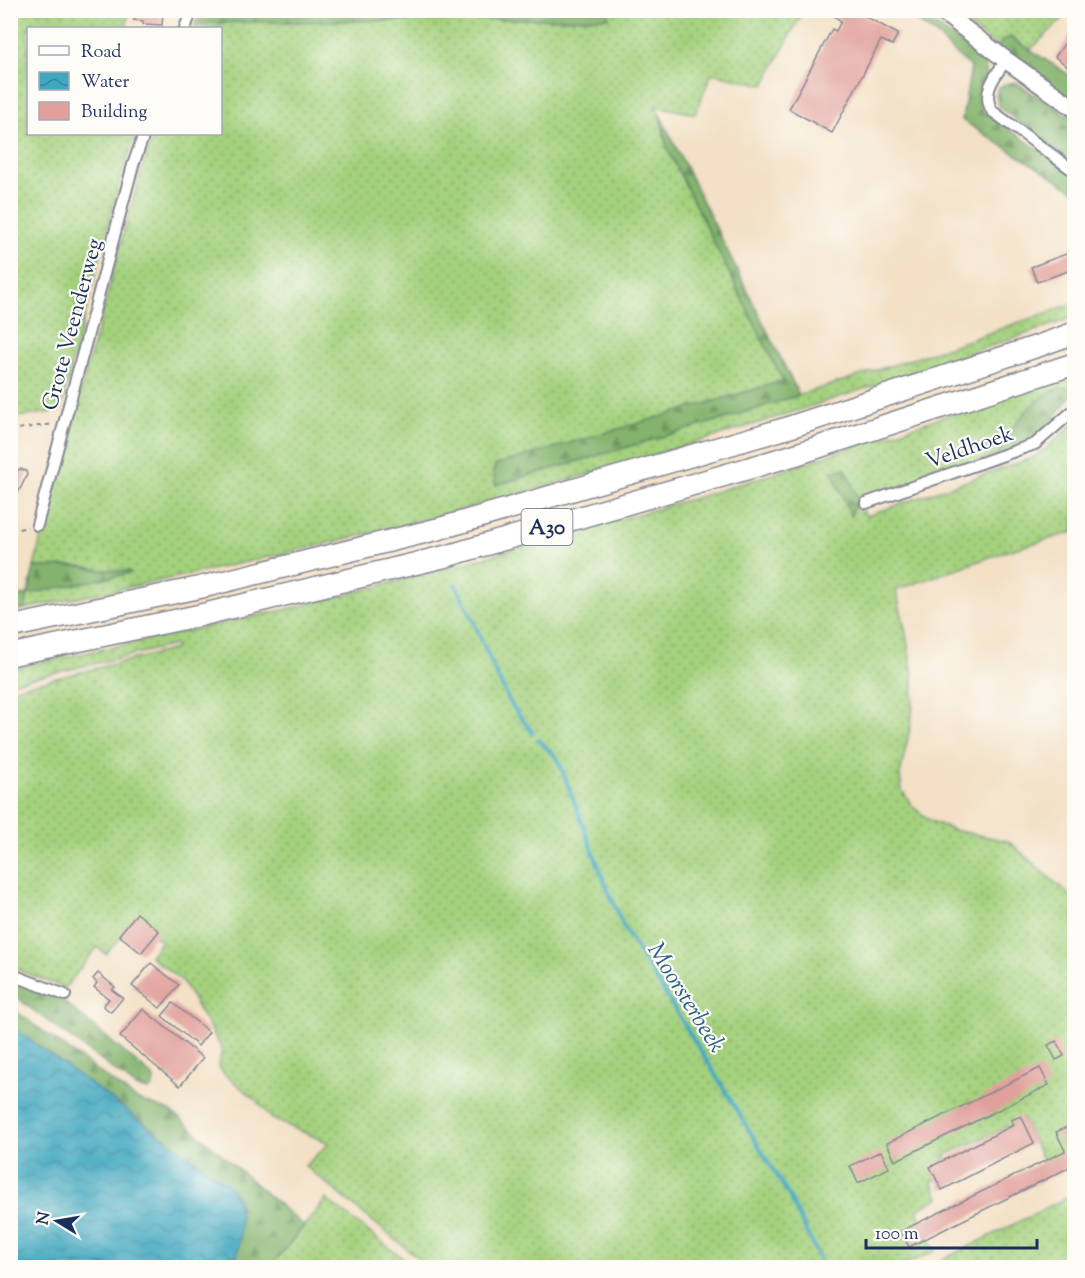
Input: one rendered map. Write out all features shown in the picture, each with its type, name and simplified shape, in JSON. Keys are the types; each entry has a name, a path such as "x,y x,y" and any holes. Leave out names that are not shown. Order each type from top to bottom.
{"highway":[{"name":"A30","path":"10,627 202,587 438,529 787,428 1074,333"},
{"name":"A30","path":"10,655 201,615 447,556 794,455 1074,364"}],"street":[{"path":"185,27 192,10"},
{"path":"940,10 1074,108"},
{"path":"1006,60 991,83 987,103 992,111 1074,171"},
{"name":"Grote Veenderweg","path":"37,525 133,165 144,135"},
{"name":"Veldhoek","path":"866,503 1035,444 1074,410"},
{"path":"10,974 65,994"}],"path":[{"path":"10,430 64,422"},
{"path":"10,531 37,525"}],"green space":[{"path":"607,10 803,11 764,85 712,73 695,114 655,106 660,115 667,148 783,381 496,465 496,485 727,418 952,346 1074,303 1074,317 747,427 498,500 318,546 24,609 28,594 129,571 101,570 80,566 34,567 126,223 154,135 222,135 222,27 194,27 196,23 608,18"},
{"path":"607,10 609,18 196,23 201,11"},
{"path":"10,11 129,11 126,27 27,27 27,135 136,135 120,180 60,411 11,418"},
{"path":"903,11 916,11 969,49 984,63 986,70 980,103 982,110 1074,175 1074,191 962,120 971,67 940,38"},
{"path":"947,11 1071,11 1030,50 1010,37 998,47"},
{"path":"1010,37 1074,78 1074,102 998,47 1002,41"},
{"path":"1015,82 1074,119 1074,164 999,107 996,96 998,88"},
{"path":"660,115 799,395 496,485 493,472 495,465 783,381 667,148"},
{"path":"1074,373 1074,388 1054,390 997,455 859,501 866,516 1032,458 1074,423 1074,532 1007,551 896,590 913,675 911,724 900,775 902,790 912,806 929,820 953,830 1008,841 1074,899 1074,1154 1045,1165 1023,1120 945,1155 953,1171 932,1181 939,1198 917,1210 935,1251 899,1267 429,1267 305,1166 329,1143 272,1119 258,1102 223,1073 218,1065 221,1047 182,981 150,956 161,941 135,921 106,954 97,947 65,988 11,967 11,689 176,649 174,645 11,683 10,669 298,607 447,568 772,474","holes":["845,468 859,501 853,507"]},
{"path":"1062,388 1074,388 1074,392 1043,430 1020,447 997,455 1023,414 1042,397"},
{"path":"845,468 859,501 853,507 851,516 832,472"},
{"path":"80,566 131,573 28,594 34,567"},
{"path":"28,594 24,609 11,612 11,597"},
{"path":"10,979 58,997 150,1074 154,1079 153,1087 149,1090 138,1088 25,1004 11,992"},
{"path":"10,1007 136,1099 176,1115 304,1226 270,1267 235,1267 240,1219 233,1191 11,1026"},
{"path":"1074,1194 1074,1267 926,1267 932,1265"},
{"path":"326,1199 414,1267 270,1267"}],"water":[{"path":"11,1026 226,1183 236,1197 240,1215 235,1267 11,1267"}],"building":[{"path":"135,10 163,12 162,25 143,24 143,21 134,20"},
{"path":"837,10 854,10 898,34 892,45 881,40 832,133 789,109 832,29 836,31 841,21 834,16"},
{"path":"1074,30 1074,71 1055,57"},
{"path":"1074,251 1074,269 1037,282 1031,267"},
{"path":"17,470 26,471 27,475 18,493 14,494 10,492 10,482"},
{"path":"137,913 159,931 141,953 119,935"},
{"path":"151,963 179,985 160,1008 132,986"},
{"path":"98,973 115,987 112,990 123,998 111,1012 103,1006 109,999 94,987 97,983 93,979"},
{"path":"173,1003 209,1032 198,1046 162,1016"},
{"path":"143,1009 203,1058 180,1086 120,1037"},
{"path":"1056,1041 1064,1056 1056,1060 1048,1045"},
{"path":"1040,1068 1049,1085 895,1161 887,1143"},
{"path":"1021,1116 1034,1143 942,1190 930,1167 1014,1125 1011,1120"},
{"path":"1073,1124 1074,1165 909,1247 901,1231 1065,1151 1056,1132"},
{"path":"881,1151 889,1168 858,1183 850,1166"}],"waterway":[{"name":"Moorsterbeek","path":"455,584 471,614 505,692 513,707 533,733"},
{"name":"Moorsterbeek","path":"538,739 558,759 624,928 789,1196 824,1268"}]}
